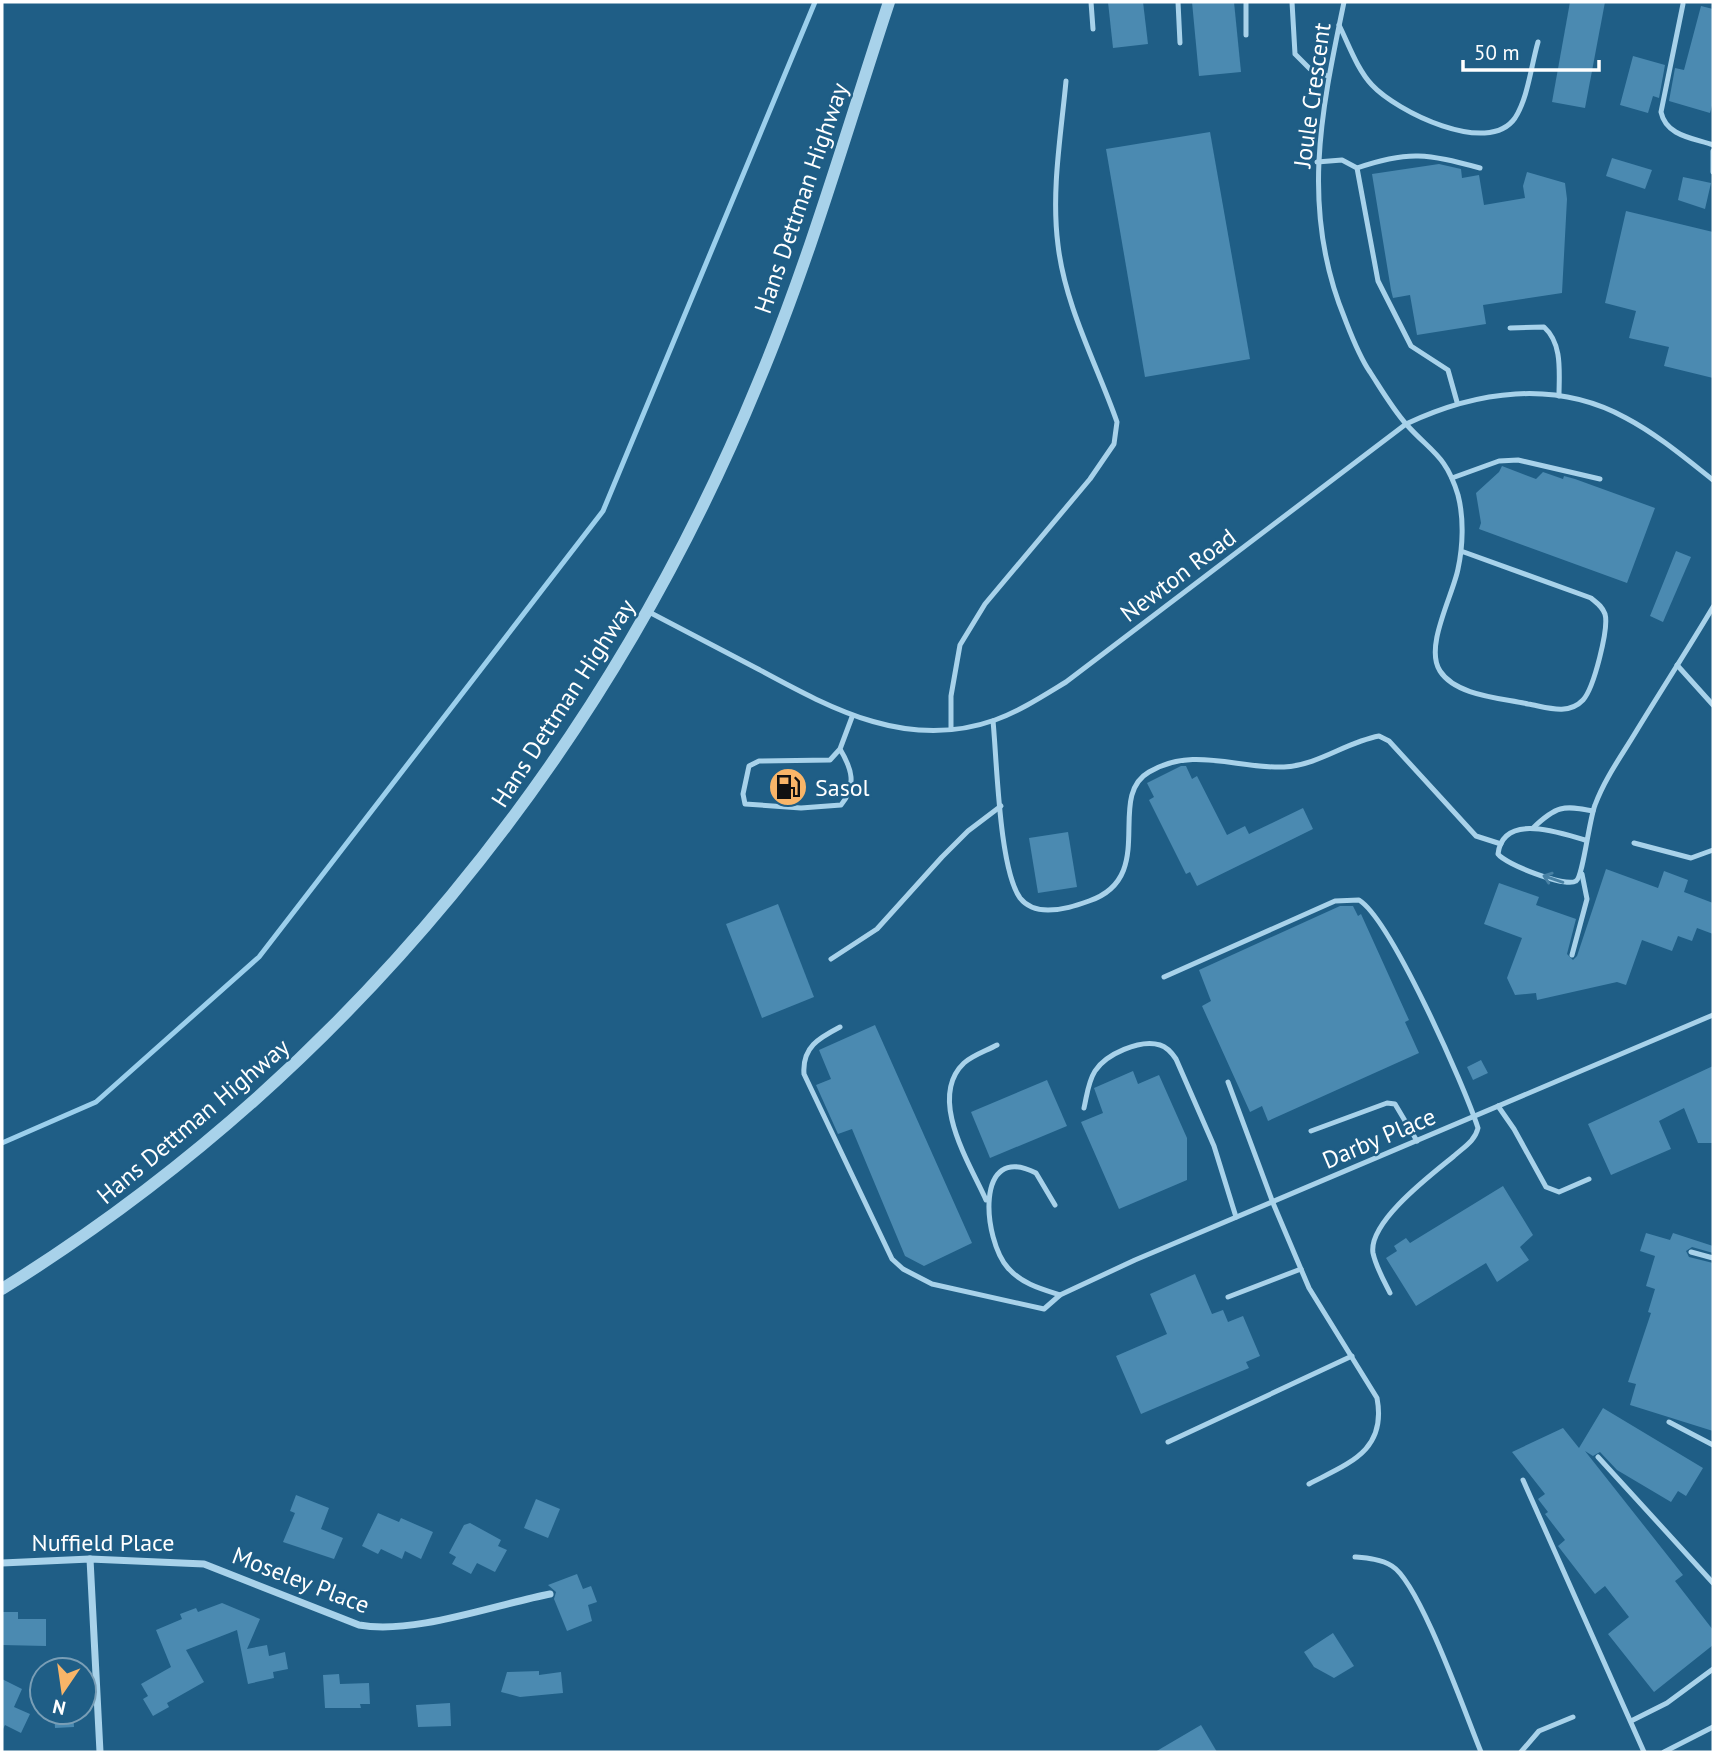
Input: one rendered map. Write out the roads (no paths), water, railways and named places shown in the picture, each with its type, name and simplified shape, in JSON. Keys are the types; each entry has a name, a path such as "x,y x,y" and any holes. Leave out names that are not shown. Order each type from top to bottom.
{"street":[{"name":"Hans Dettman Highway","path":"2,1289 105,1222 186,1159 347,1015 447,904 518,812 583,720 649,612 708,495 760,380 806,253 889,2"},
{"name":"Nuffield Place","path":"2,1563 90,1559 204,1564"},
{"path":"90,1559 100,1752"},
{"name":"Moseley Place","path":"204,1564 359,1625 378,1629 426,1622 550,1594"}],"lane":[{"path":"1091,2 1094,29"},
{"path":"1178,2 1180,43"},
{"path":"1246,2 1246,35"},
{"path":"1292,2 1295,54 1310,69 1328,76"},
{"name":"Joule Crescent","path":"1344,2 1328,76 1317,162 1317,210 1335,296 1367,369 1406,424 1434,449 1452,478 1459,500 1461,551 1458,570 1436,641 1440,671 1467,690 1560,710 1583,700 1594,677 1605,627 1606,616 1601,606 1591,598 1461,551"},
{"path":"1683,4 1661,112 1666,127 1672,131 1713,145"},
{"path":"1339,25 1363,74 1382,96 1410,111 1475,136 1503,129 1514,119 1538,42"},
{"path":"951,728 954,664 974,622 1002,582 1090,479 1117,434 1117,422 1080,328 1058,248 1055,207 1066,81"},
{"path":"1713,151 1713,172"},
{"path":"1317,162 1342,160 1357,167 1409,154 1432,155 1480,168"},
{"path":"1357,167 1378,281 1411,346 1448,370 1457,402"},
{"path":"1510,328 1544,327 1552,334 1558,349 1559,396"},
{"name":"Newton Road","path":"649,612 852,717 921,730 951,728 993,721 1026,707 1066,682 1406,424 1457,402 1502,394 1559,396 1579,400 1624,417 1656,436 1713,480"},
{"path":"1452,478 1499,461 1518,460 1600,479"},
{"path":"1572,955 1587,899 1582,874 1585,840 1603,786 1713,607"},
{"path":"1677,665 1713,705"},
{"path":"840,749 852,772 850,788 841,805 801,808 745,804 743,794 748,770 754,762 821,762 835,756 852,717"},
{"path":"993,721 1010,873 1019,897 1040,910 1063,910 1100,897 1111,890 1120,879 1128,855 1134,787 1149,772 1185,760 1286,767 1310,763 1379,736 1389,741 1476,836 1501,844"},
{"path":"831,959 877,929 942,856 1001,806"},
{"path":"1534,828 1546,815 1563,807 1593,811"},
{"path":"1582,874 1573,884 1563,883 1510,863 1498,854 1501,844 1518,830 1534,828 1585,840"},
{"path":"1634,843 1691,858 1713,850"},
{"path":"1164,976 1335,901 1359,900 1375,914 1421,996 1478,1128 1471,1141 1390,1214 1376,1236 1373,1252 1390,1293"},
{"name":"Darby Place","path":"840,1027 818,1039 810,1048 804,1064 804,1074 892,1259 903,1269 932,1284 1034,1309 1051,1306 1060,1295 1237,1217 1713,1015"},
{"path":"1084,1108 1091,1078 1097,1068 1110,1058 1146,1044 1159,1044 1169,1049 1204,1122 1237,1217"},
{"path":"998,1045 963,1064 954,1076 949,1094 957,1135 987,1202 997,1250 1007,1268 1035,1288 1060,1295"},
{"path":"1228,1082 1301,1269 1321,1310 1377,1398 1379,1427 1363,1454 1309,1484"},
{"path":"1311,1131 1387,1103 1395,1104 1418,1140"},
{"path":"1498,1106 1546,1187 1559,1192 1588,1179"},
{"path":"987,1202 994,1180 1003,1171 1016,1167 1036,1173 1055,1205"},
{"path":"1691,1252 1713,1258"},
{"path":"1228,1297 1301,1269"},
{"path":"1168,1442 1352,1356"},
{"path":"1669,1422 1713,1445"},
{"path":"1598,1457 1713,1583"},
{"path":"1523,1480 1644,1752"},
{"path":"1355,1557 1379,1560 1393,1566 1404,1577 1427,1621 1481,1752"},
{"path":"1631,1721 1667,1703 1713,1669"},
{"path":"1521,1752 1539,1731 1573,1717"},
{"path":"1664,1752 1713,1727"}],"waterway":[{"path":"2,1143 96,1102 259,957 603,511 815,2"}],"place":[{"name":"Sasol","path":"788,787"}]}
